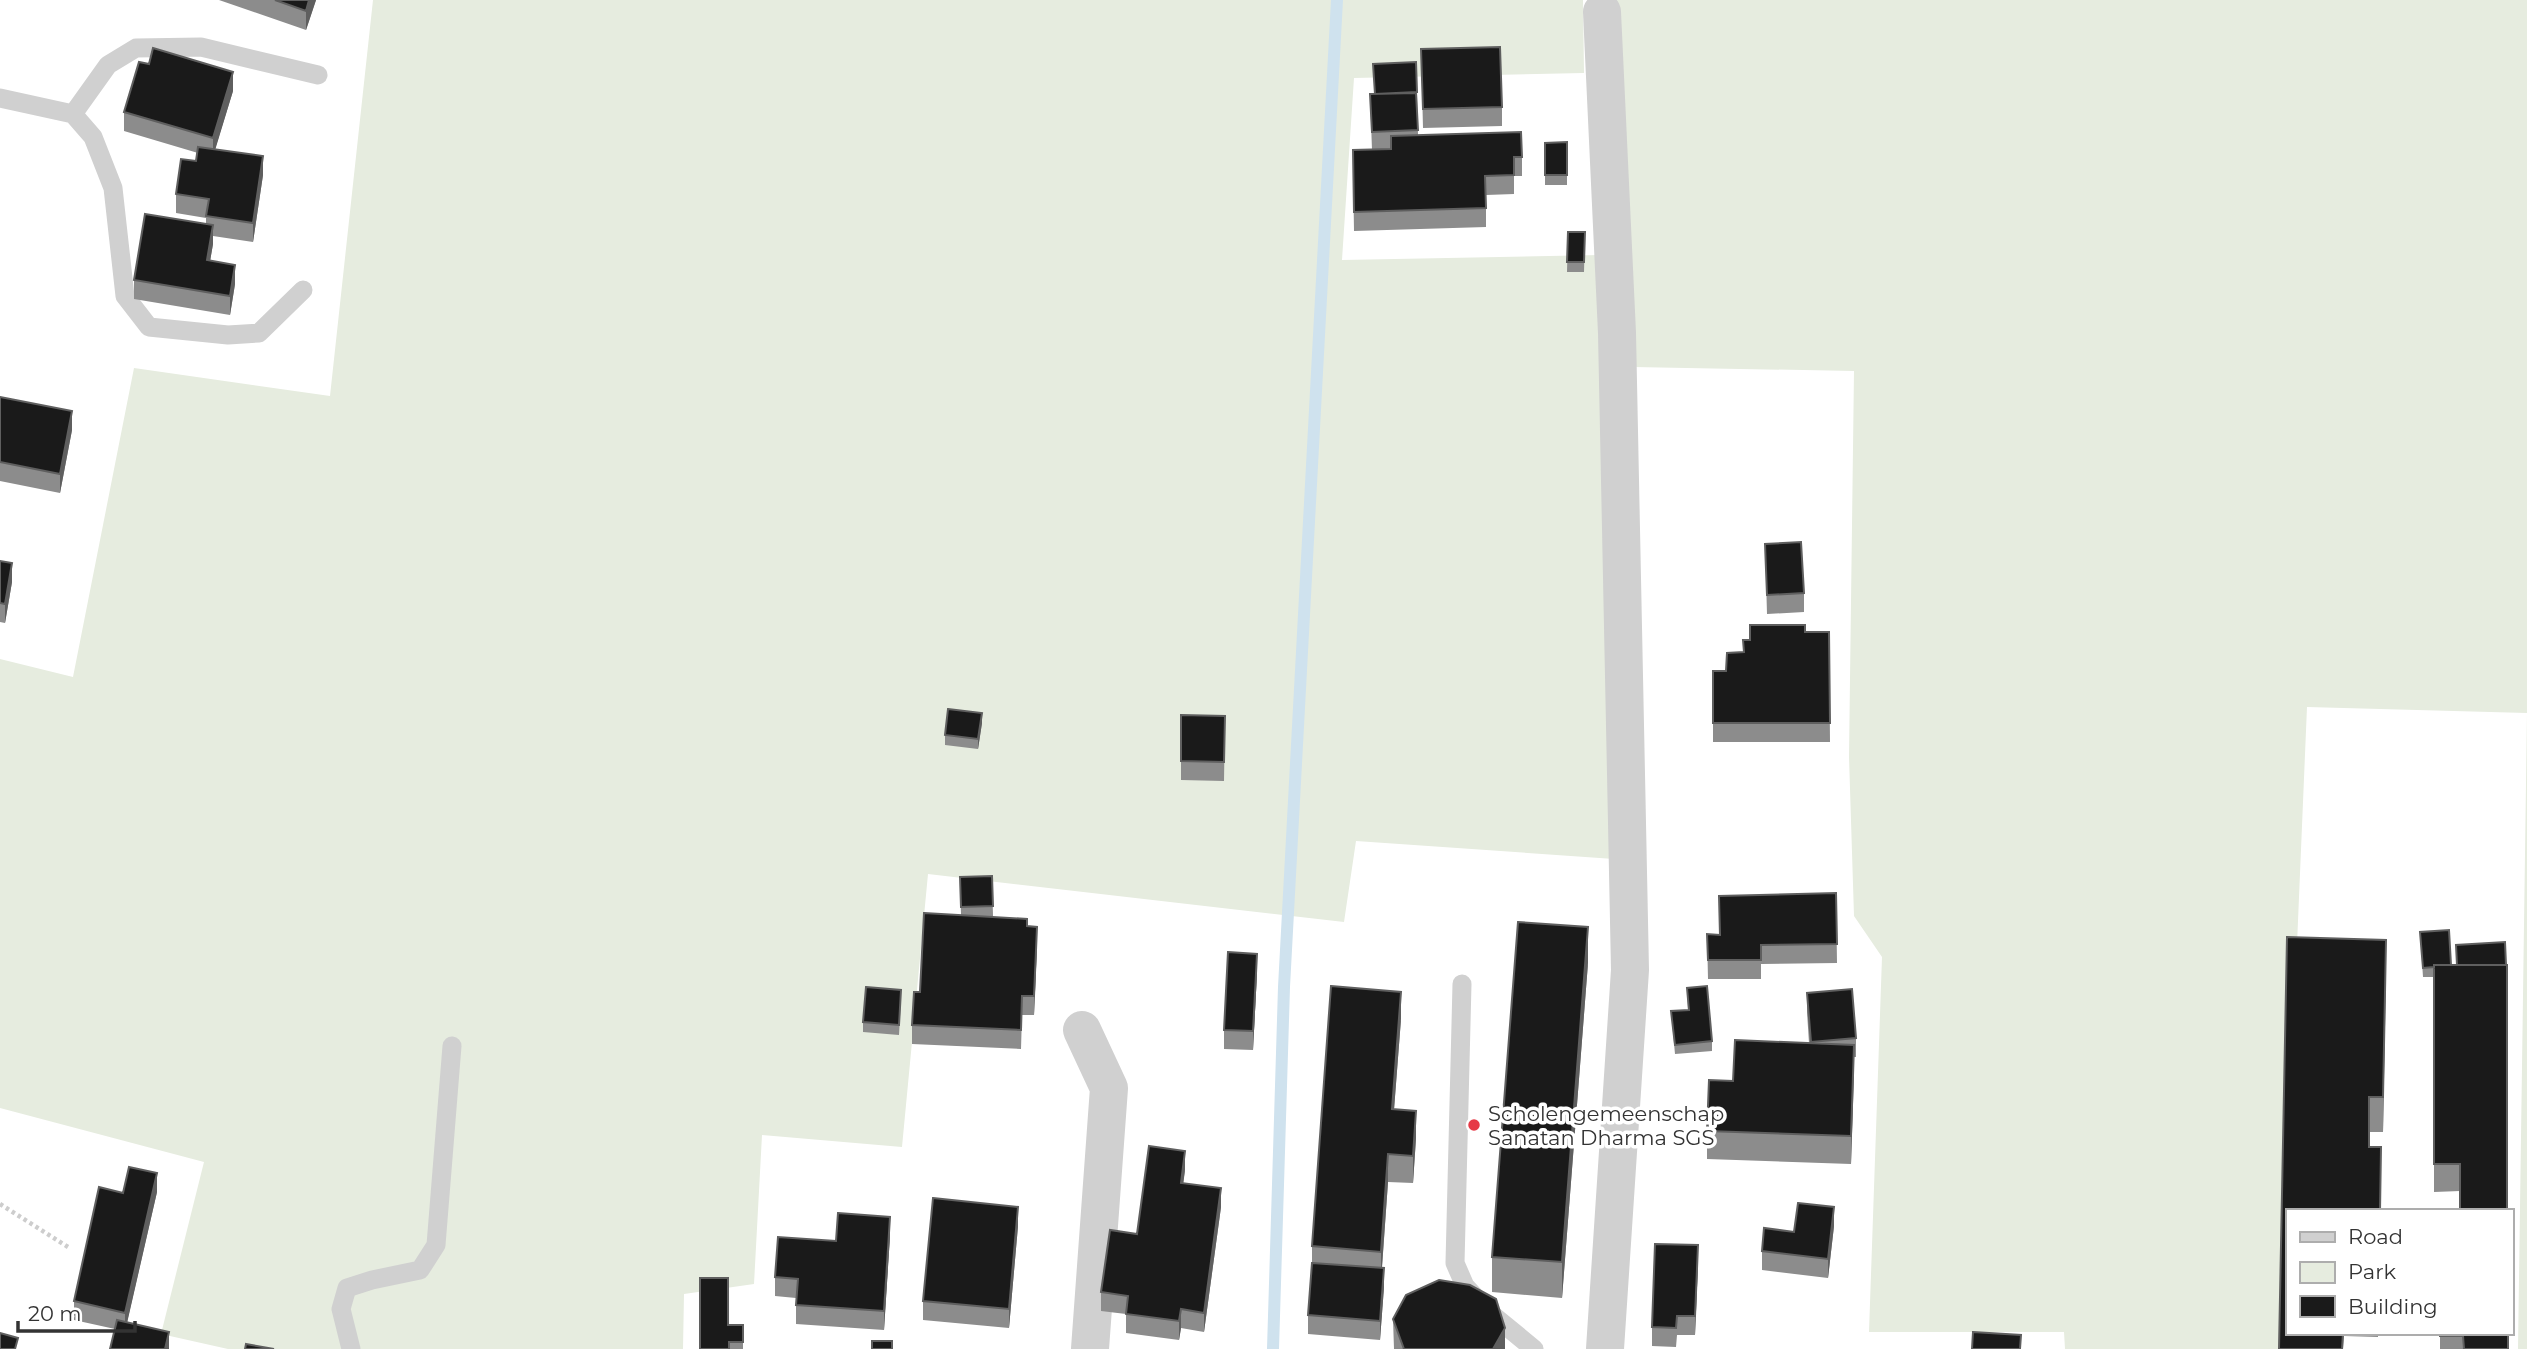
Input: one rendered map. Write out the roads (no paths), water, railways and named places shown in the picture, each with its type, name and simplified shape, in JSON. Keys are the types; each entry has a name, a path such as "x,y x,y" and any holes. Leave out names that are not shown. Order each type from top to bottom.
{"street":[{"path":"1602,12 1617,333 1630,970 1605,1349"},
{"path":"1082,1030 1109,1088 1090,1349"}],"lane":[{"path":"73,114 108,65 136,48 201,47 318,75"},
{"path":"0,98 73,114 93,137 113,188 125,296 149,327 228,335 258,333 303,290"},
{"path":"1462,984 1455,1263 1465,1286 1489,1312 1534,1349"},
{"path":"351,1349 341,1309 347,1288 420,1270 436,1245 452,1046"}],"waterway":[{"path":"1273,1349 1284,987 1337,0"}],"place":[{"name":"Scholengemeenschap Sanatan Dharma SGS","path":"1474,1125"}]}
